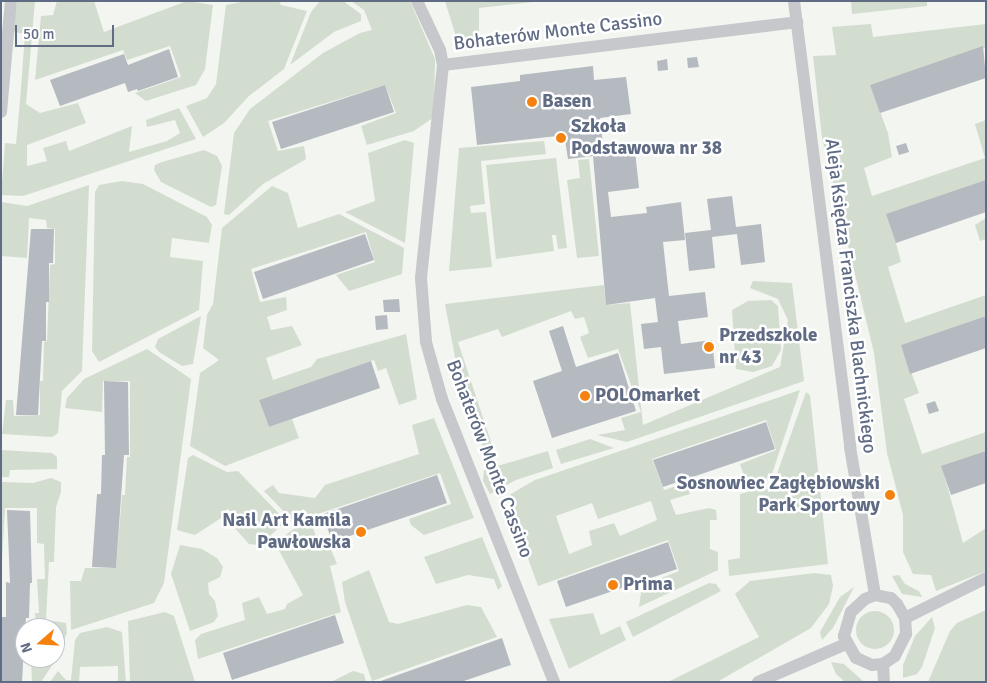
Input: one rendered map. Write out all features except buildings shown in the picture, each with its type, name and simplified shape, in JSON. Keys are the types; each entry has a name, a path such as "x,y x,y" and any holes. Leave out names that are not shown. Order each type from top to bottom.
{"street":[{"path":"1,112 11,1"},
{"name":"Bohaterów Monte Cassino","path":"417,1 440,50 443,65 421,278 426,342 442,399 554,682"},
{"name":"Aleja Księdza Franciszka Blachnickiego","path":"794,1 850,447 875,595"},
{"name":"Bohaterów Monte Cassino","path":"443,65 797,22"},
{"path":"905,618 986,578"},
{"path":"875,595 891,598 905,618 904,642 896,656 883,664 862,663 851,653 846,644 844,628 851,612 865,599 875,595"},
{"path":"758,682 846,644"},
{"path":"883,664 884,682"}],"shaded area":[{"path":"17,1 35,1 26,104 40,113 78,103 86,123 27,145 27,166 47,161 43,148 66,141 69,151 132,126 129,152 167,141 180,133 175,120 147,127 146,120 179,108 196,139 23,196 1,195 5,143 16,144 20,101 25,34 13,32"},
{"path":"57,1 94,1 104,32 187,1 213,5 205,69 196,85 146,101 135,93 181,77 170,46 127,60 123,50 35,80 41,16 53,15"},
{"path":"246,1 279,1 281,5 307,11 284,69 249,96 224,123 203,137 186,106 207,98 216,84 226,5"},
{"path":"320,1 343,1 361,14 361,21 334,32 290,65 311,12"},
{"path":"351,1 410,1 435,59 434,117 414,131 367,145 361,126 396,113 385,85 268,121 278,151 304,146 306,159 263,184 229,215 224,214 234,133 250,109 323,53 360,33 372,30 364,10"},
{"path":"445,1 542,1 479,8 479,42 458,43"},
{"path":"851,1 927,1 927,6 852,14"},
{"path":"871,24 873,37 986,24 986,47 870,85 888,133 892,157 864,168 872,196 985,158 975,124 986,120 986,180 896,243 901,262 888,267 905,323 986,295 986,316 901,345 919,393 904,399 922,454 986,432 986,451 942,467 963,543 986,528 986,571 936,591 931,575 913,574 903,552 903,515 887,453 874,353 822,138 813,56 836,55 832,27"},
{"path":"405,140 414,143 405,243 345,212 375,201 368,153"},
{"path":"544,141 546,154 481,161 485,204 470,206 471,213 486,212 492,267 449,271 459,148"},
{"path":"204,150 217,156 222,166 216,205 211,207 161,182 154,170 155,165 162,162"},
{"path":"556,158 567,248 558,249 556,235 552,235 554,251 496,259 486,165"},
{"path":"589,159 599,256 577,258 567,180 580,178 578,160"},
{"path":"122,181 143,184 207,217 212,225 209,243 172,238 170,257 203,261 199,310 99,362 92,351 95,192 99,185"},
{"path":"89,185 82,371 62,391 58,433 52,437 2,434 6,400 13,400 14,416 40,415 40,381 43,381 44,342 47,341 50,265 55,264 55,229 47,228 46,220 29,218 27,258 1,256 1,202 27,206"},
{"path":"272,186 288,193 298,228 339,214 404,248 402,274 349,291 336,275 375,262 366,232 251,269 260,302 286,297 287,310 267,317 271,330 292,326 302,345 266,358 273,380 311,367 317,359 406,334 417,399 399,405 386,368 378,371 374,360 259,400 269,427 292,419 299,438 225,466 190,446 200,373 219,360 203,348 207,315 213,304 222,228"},
{"path":"986,218 986,239 980,241 975,225"},
{"path":"753,281 792,283 804,381 627,442 597,435 625,430 621,418 641,412 618,349 588,358 580,337 589,333 584,317 575,319 571,311 502,337 498,329 458,342 495,454 487,458 460,384 445,304 604,285 606,305 630,303 643,425 780,367 788,320 778,299 750,288"},
{"path":"771,300 778,306 781,350 772,366 753,372 736,369 732,310 748,301"},
{"path":"201,316 193,364 182,366 159,352 155,347 158,339"},
{"path":"147,349 191,379 164,583 154,603 71,630 70,581 81,581 85,568 116,568 122,495 125,495 127,457 130,457 130,381 103,381 102,412 65,408 67,398 84,379"},
{"path":"800,390 771,477 747,484 740,464 776,450 766,420 652,459 664,490 686,483 690,494 670,500 676,515 709,508 716,510 717,520 710,520 710,549 718,552 718,570 639,607 642,586 679,571 668,540 538,586 506,497 535,480","holes":["651,501 657,520 620,536 614,523 589,531 592,545 569,554 556,516 592,503 598,519"]},
{"path":"806,392 810,395 828,564 729,576 728,560 740,558 740,494 773,485"},
{"path":"434,418 474,518 424,535 411,525 409,519 451,504 440,473 309,517 320,547 329,545 337,564 330,566 341,612 198,659 195,640 201,634 245,620 242,603 259,597 267,614 285,609 287,604 303,595 275,543 295,528 307,514 303,509 291,519 264,491 273,485 279,493 315,498 325,485 419,454 412,425"},
{"path":"590,439 614,448 561,464 556,450"},
{"path":"1,450 52,453 57,457 57,469 10,470 9,477 1,477"},
{"path":"548,451 553,468 516,480 490,494 483,481 484,470"},
{"path":"193,455 227,472 238,471 286,521 260,545 249,544 224,516 195,535 177,530 188,458"},
{"path":"51,478 61,482 61,492 56,507 54,562 49,562 46,618 35,618 35,613 39,613 37,579 45,579 44,544 37,543 37,508 5,508 1,579 1,482 33,483"},
{"path":"482,537 502,586 498,590 494,579 468,575 436,584 424,557"},
{"path":"180,545 202,549 217,558 223,567 220,577 208,583 209,594 215,601 218,616 214,622 190,631 171,574"},
{"path":"369,570 389,622 398,624 467,605 481,607 497,637 372,681 345,602 342,582"},
{"path":"814,573 831,575 833,586 829,604 811,628 717,682 668,682 759,637 735,594 750,581"},
{"path":"899,575 905,584 919,591 922,597 902,594 892,576"},
{"path":"709,583 716,584 721,591 633,637 626,622"},
{"path":"854,587 833,628 822,640 820,632 840,597"},
{"path":"986,610 986,682 928,682 950,631 957,623"},
{"path":"875,611 888,617 894,630 888,643 875,649 862,643 856,630 862,617"},
{"path":"165,612 174,616 195,682 130,682 128,621"},
{"path":"593,613 601,635 620,626 626,640 569,669 549,619"},
{"path":"932,617 935,628 922,667 917,674 903,678 903,665 915,636"},
{"path":"65,623 66,623 67,633 65,637"},
{"path":"107,627 122,632 126,682 118,682 118,666 80,667 79,682 50,682 58,671 66,680 71,680 75,640 80,633"},
{"path":"831,662 844,664 864,682 845,682 836,674"},
{"path":"31,668 50,668 41,682 32,682"},
{"path":"353,671 364,674 366,682 331,682"}],"place":[{"name":"Basen","path":"532,102"},
{"name":"Szkoła Podstawowa nr 38","path":"561,138"},
{"name":"Przedszkole nr 43","path":"709,347"},
{"name":"POLOmarket","path":"585,396"},
{"name":"Sosnowiec Zagłębiowski Park Sportowy","path":"890,495"},
{"name":"Nail Art Kamila Pawłowska","path":"361,532"},
{"name":"Prima","path":"613,585"}]}
